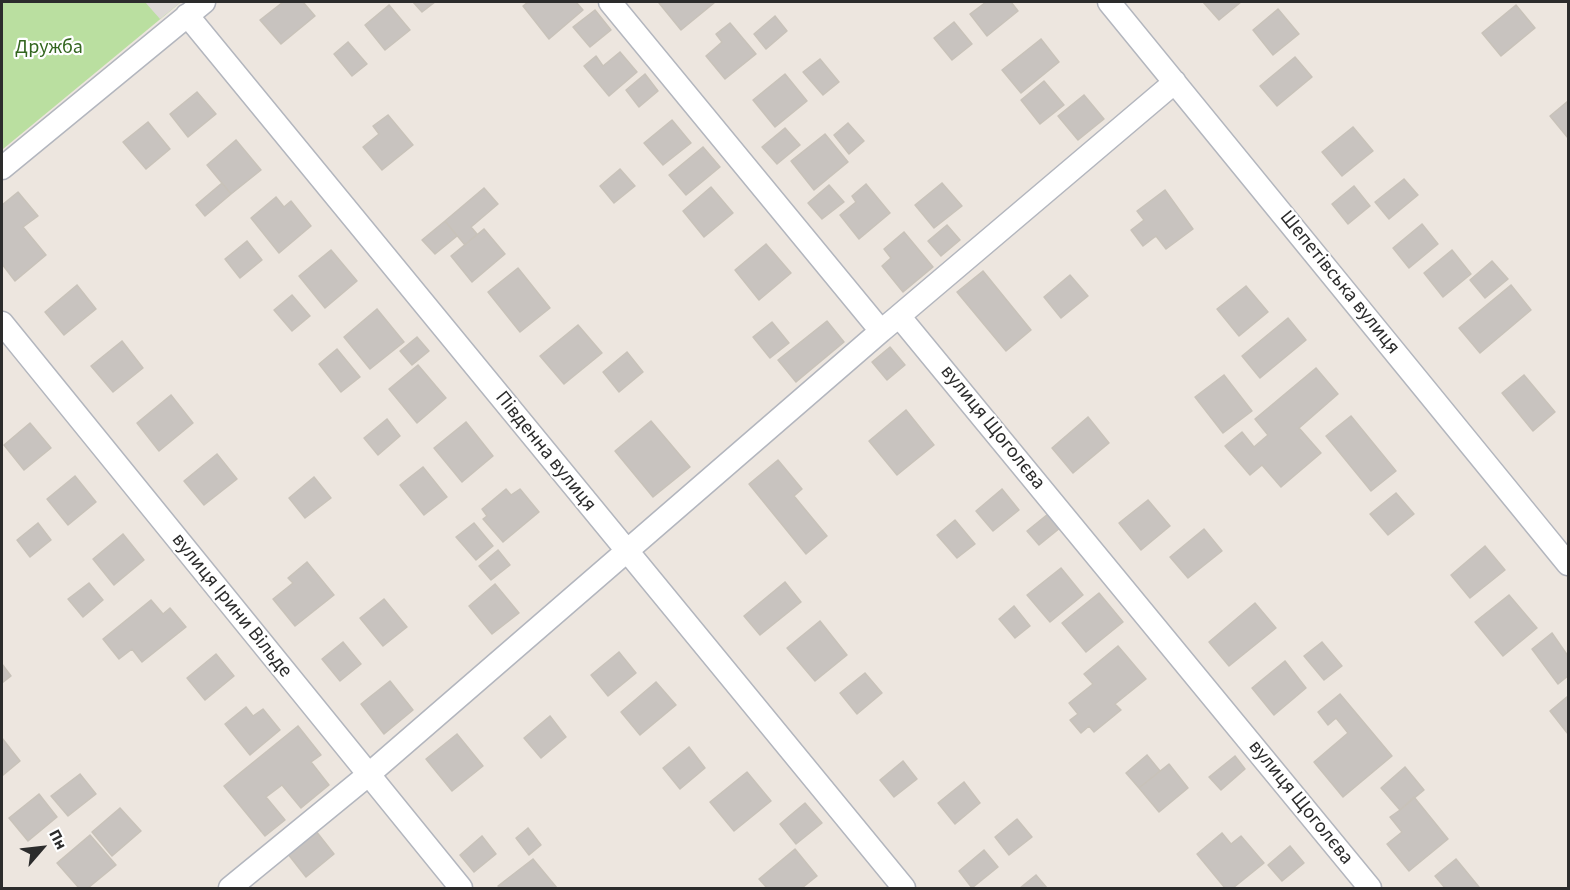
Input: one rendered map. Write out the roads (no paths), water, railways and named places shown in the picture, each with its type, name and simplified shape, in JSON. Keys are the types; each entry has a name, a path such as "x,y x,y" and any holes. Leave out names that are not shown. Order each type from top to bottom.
{"street":[{"path":"610,2 881,331"},
{"name":"Шепетівська вулиця","path":"1109,2 1569,564"},
{"path":"2,168 195,8"},
{"name":"Південна вулиця","path":"195,8 627,552 904,888"},
{"path":"230,888 368,775 881,331 1175,82"},
{"name":"вулиця Щоголєва","path":"899,316 1370,888"},
{"name":"вулиця Ірини Вільде","path":"2,323 460,888"}],"park label":[{"name":"Дружба","path":"49,49"}]}
